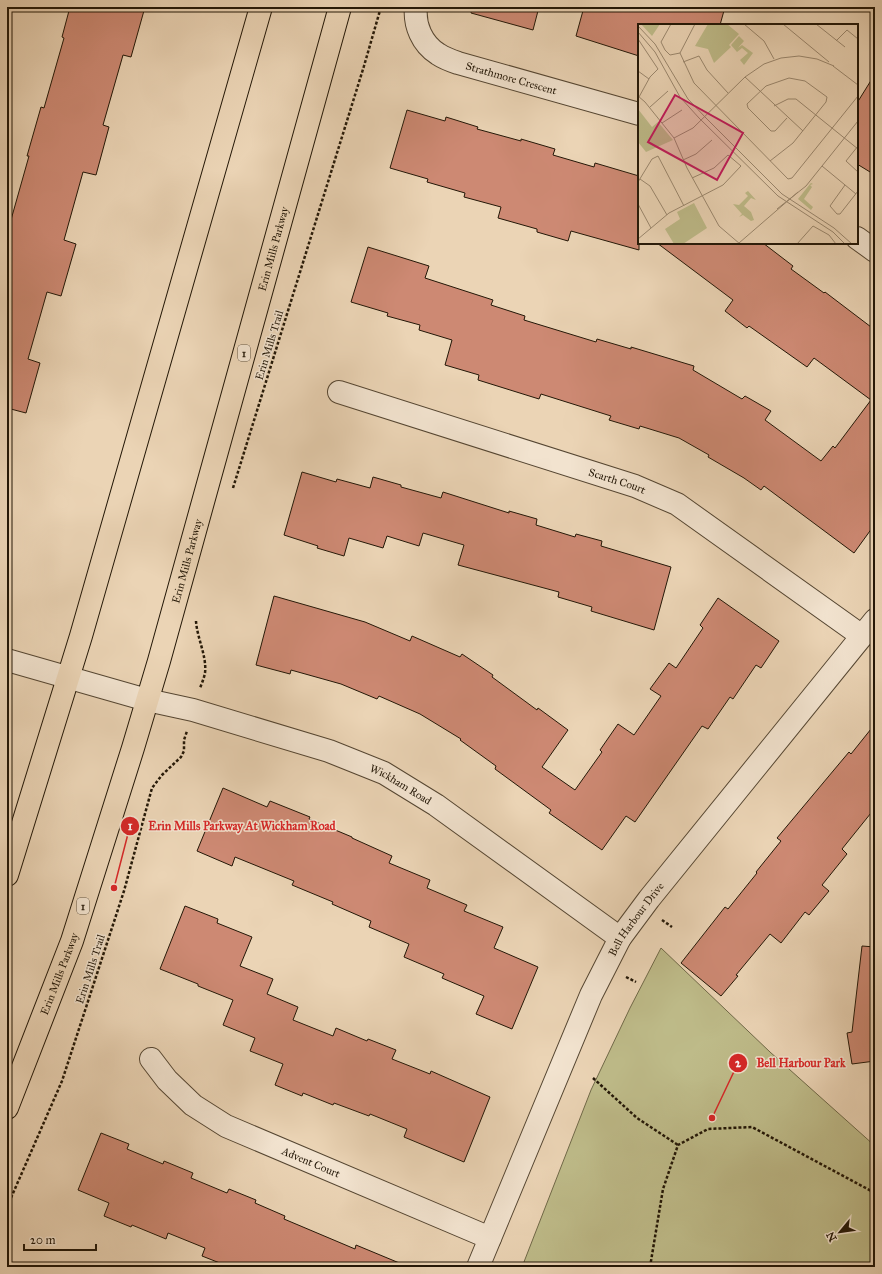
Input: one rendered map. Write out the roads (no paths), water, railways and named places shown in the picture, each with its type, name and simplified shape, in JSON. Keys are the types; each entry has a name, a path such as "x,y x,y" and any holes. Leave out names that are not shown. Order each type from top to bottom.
{"main road":[{"path":"7,875 69,678 261,7"},
{"name":"Erin Mills Parkway","path":"7,1108 72,941 147,700 340,7"}],"street":[{"name":"Strathmore Crescent","path":"416,7 418,28 426,45 438,55 458,64 638,114"},
{"path":"858,239 875,251"},
{"name":"Scarth Court","path":"339,392 635,486 677,504 868,628"},
{"name":"Bell Harbour Drive","path":"478,1267 591,995 620,938 648,899 868,628"},
{"name":"Wickham Road","path":"7,660 147,700 194,710 329,751 384,773 436,805 620,938"},
{"name":"Advent Court","path":"151,1059 167,1080 193,1104 226,1126 490,1238"}],"place":[{"name":"Erin Mills Parkway At Wickham Road","path":"114,888"},
{"name":"Bell Harbour Park","path":"712,1118"}]}
